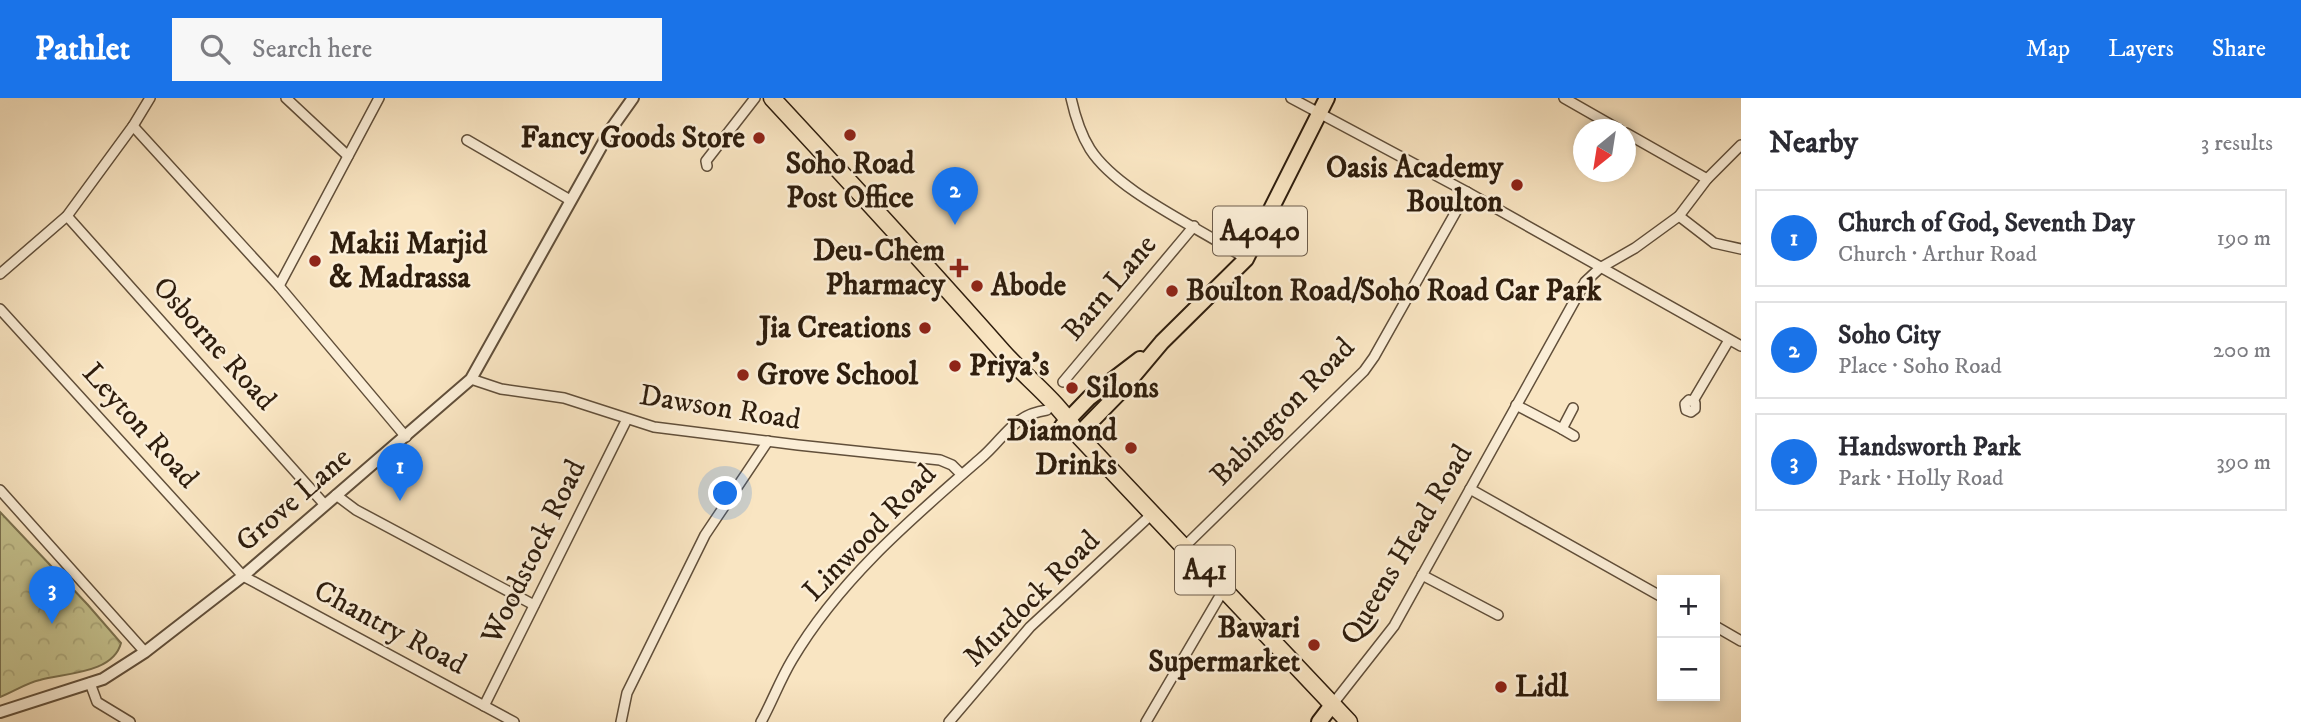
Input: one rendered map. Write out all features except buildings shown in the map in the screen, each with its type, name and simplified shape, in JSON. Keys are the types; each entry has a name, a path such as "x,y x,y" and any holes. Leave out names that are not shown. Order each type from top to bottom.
{"highway":[{"name":"A41","path":"772,98 872,205 1014,365 1051,399 1065,423"},
{"name":"A41","path":"1014,365 1046,410 1078,435 1349,722"}],"main road":[{"name":"A4040","path":"1078,435 1120,392 1162,342 1246,258 1327,98"},
{"name":"A4040","path":"1065,423 1089,398 1162,342"},
{"path":"1319,722 1332,705"}],"street":[{"path":"0,274 67,216 133,126 150,98"},
{"path":"286,98 348,156"},
{"path":"279,286 379,98"},
{"name":"Grove Lane","path":"0,712 90,683 116,672 145,652 243,576 471,379 570,200 611,129 633,98"},
{"path":"707,166 706,161 755,98"},
{"path":"1071,98 1081,132 1102,164 1132,189 1246,258"},
{"path":"1291,98 1467,192 1741,346"},
{"path":"1564,98 1601,119"},
{"path":"133,126 279,286 406,437"},
{"path":"1636,139 1707,179"},
{"path":"467,140 570,200"},
{"name":"Queens Head Road","path":"1332,705 1394,626 1585,282 1600,268 1635,248 1679,216 1707,179 1741,145"},
{"name":"Babington Road","path":"1184,547 1364,371 1467,192"},
{"name":"Osborne Road","path":"67,216 325,505"},
{"path":"1679,216 1714,243 1741,249"},
{"name":"Barn Lane","path":"1063,382 1194,226"},
{"name":"Leyton Road","path":"0,309 243,576"},
{"path":"1693,401 1729,340"},
{"name":"Dawson Road","path":"471,379 501,389 564,398 654,427 940,460 952,465 961,474"},
{"path":"1516,405 1574,436"},
{"path":"1562,429 1573,408"},
{"name":"Linwood Road","path":"761,722 792,660 833,602 882,548 987,453 1022,416 1046,410"},
{"name":"Woodstock Road","path":"484,706 627,419"},
{"path":"621,722 627,692 705,535 768,442"},
{"path":"1471,489 1657,594"},
{"path":"0,490 145,652"},
{"path":"336,495 356,510 534,605"},
{"name":"Murdock Road","path":"949,722 1030,627 1153,513"},
{"path":"1422,575 1498,615"},
{"name":"Chantry Road","path":"243,576 514,722"},
{"path":"1146,722 1224,589"},
{"path":"1720,629 1741,641"},
{"path":"90,683 97,702 130,722"}],"green space":[{"path":"0,512 121,643 108,661 98,666 35,681 0,697"}],"place":[{"name":"Soho Road Post Office","path":"850,135"},
{"name":"Fancy Goods Store","path":"759,138"},
{"name":"Oasis Academy Boulton","path":"1517,185"},
{"name":"Soho City","path":"955,225"},
{"name":"Makii Marjid & Madrassa","path":"315,261"},
{"name":"Deu-Chem Pharmacy","path":"959,268"},
{"name":"Abode","path":"977,286"},
{"name":"Boulton Road/Soho Road Car Park","path":"1172,291"},
{"name":"Jia Creations","path":"925,328"},
{"name":"Priya's","path":"955,366"},
{"name":"Grove School","path":"743,375"},
{"name":"Silons","path":"1072,388"},
{"name":"Diamond Drinks","path":"1131,448"},
{"name":"Church of God, Seventh Day","path":"400,501"},
{"name":"Handsworth Park","path":"52,624"},
{"name":"Bawari Supermarket","path":"1314,645"},
{"name":"Lidl","path":"1501,687"}]}
